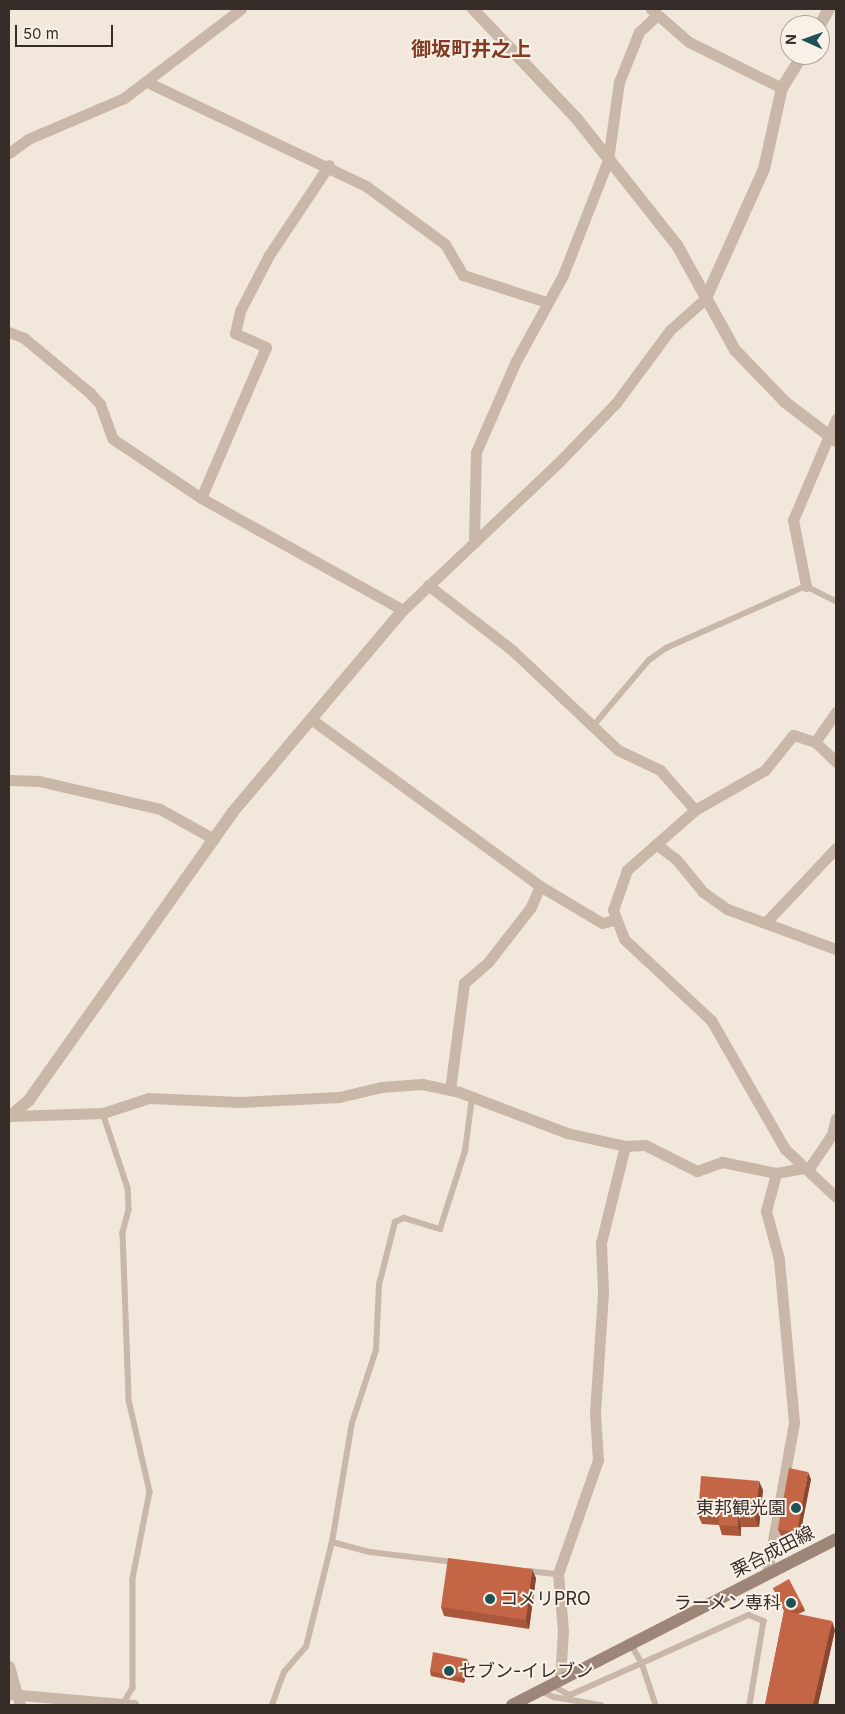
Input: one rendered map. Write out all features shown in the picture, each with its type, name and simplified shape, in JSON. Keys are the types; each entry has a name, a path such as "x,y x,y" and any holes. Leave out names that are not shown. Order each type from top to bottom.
{"main road":[{"name":"栗合成田線","path":"512,1705 836,1539"}],"street":[{"path":"9,154 28,139 124,98 242,9"},
{"path":"474,9 577,119 677,246 718,324 753,370 832,438"},
{"path":"474,538 476,452 546,302 563,275 608,160 619,82 639,32 654,12 689,42 782,88"},
{"path":"9,1117 29,1100 214,839 311,719 403,610 474,538 514,505 610,410 670,330 706,298 764,169 782,88 797,65"},
{"path":"147,82 329,165 444,244 463,275 546,302"},
{"path":"201,498 266,347 235,333 240,311 268,255 329,165"},
{"path":"9,332 24,338 90,393 100,404 113,439 201,498 403,610"},
{"path":"806,586 793,520 832,438 836,418"},
{"path":"428,585 512,650 594,725 618,750 660,770 695,810"},
{"path":"815,742 836,712"},
{"path":"311,719 540,886 602,924 614,920"},
{"path":"836,762 815,742 793,734 765,770 695,810 656,844 622,878 616,893 614,920 633,948 705,1011 739,1075 802,1169 836,1197"},
{"path":"9,780 39,781 160,809 214,839"},
{"path":"656,844 714,902 768,920 836,949"},
{"path":"768,920 836,848"},
{"path":"450,1090 464,983 489,961 531,907 540,886"},
{"path":"9,1117 103,1113 149,1098 239,1102 338,1097 381,1087 422,1084 450,1090 567,1133 625,1146 645,1145 697,1170 722,1162 776,1173 810,1167 824,1148 836,1118"},
{"path":"550,1685 563,1630 558,1574 598,1460 595,1413 603,1291 601,1243 625,1146"},
{"path":"767,1574 794,1422 779,1259 766,1211 776,1173"},
{"path":"9,1666 15,1699 129,1704"}],"lane":[{"path":"594,725 649,660 666,648 806,586 836,601"},
{"path":"272,1705 284,1672 306,1647 332,1542 352,1423 376,1350 379,1285 395,1222 404,1218 440,1229 464,1152 472,1098"},
{"path":"103,1113 128,1188 129,1210 123,1233 129,1400 150,1492 133,1579 133,1688 129,1704"},
{"path":"332,1542 370,1552 467,1564"},
{"path":"522,1570 558,1574"},
{"path":"550,1685 570,1694 749,1615 764,1622 750,1705"},
{"path":"631,1643 642,1663 656,1705"},
{"path":"550,1685 554,1697 601,1705"}],"building":[{"name":"東邦観光園","path":"789,1468 808,1472 797,1533 778,1529"},
{"path":"701,1476 759,1481 755,1518 738,1518 738,1526 719,1525 719,1516 698,1515"},
{"path":"448,1558 532,1569 526,1620 441,1607"},
{"path":"789,1579 803,1606 790,1612 785,1611 773,1588"},
{"path":"784,1611 832,1621 813,1705 765,1705"},
{"path":"433,1652 467,1659 463,1678 430,1671"}],"place":[{"name":"東邦観光園","path":"796,1508"},
{"name":"コメリPRO","path":"490,1599"},
{"name":"ラーメン専科","path":"791,1603"},
{"name":"セブン-イレブン","path":"449,1671"}],"district":[{"name":"御坂町井之上","path":"471,49"}]}
